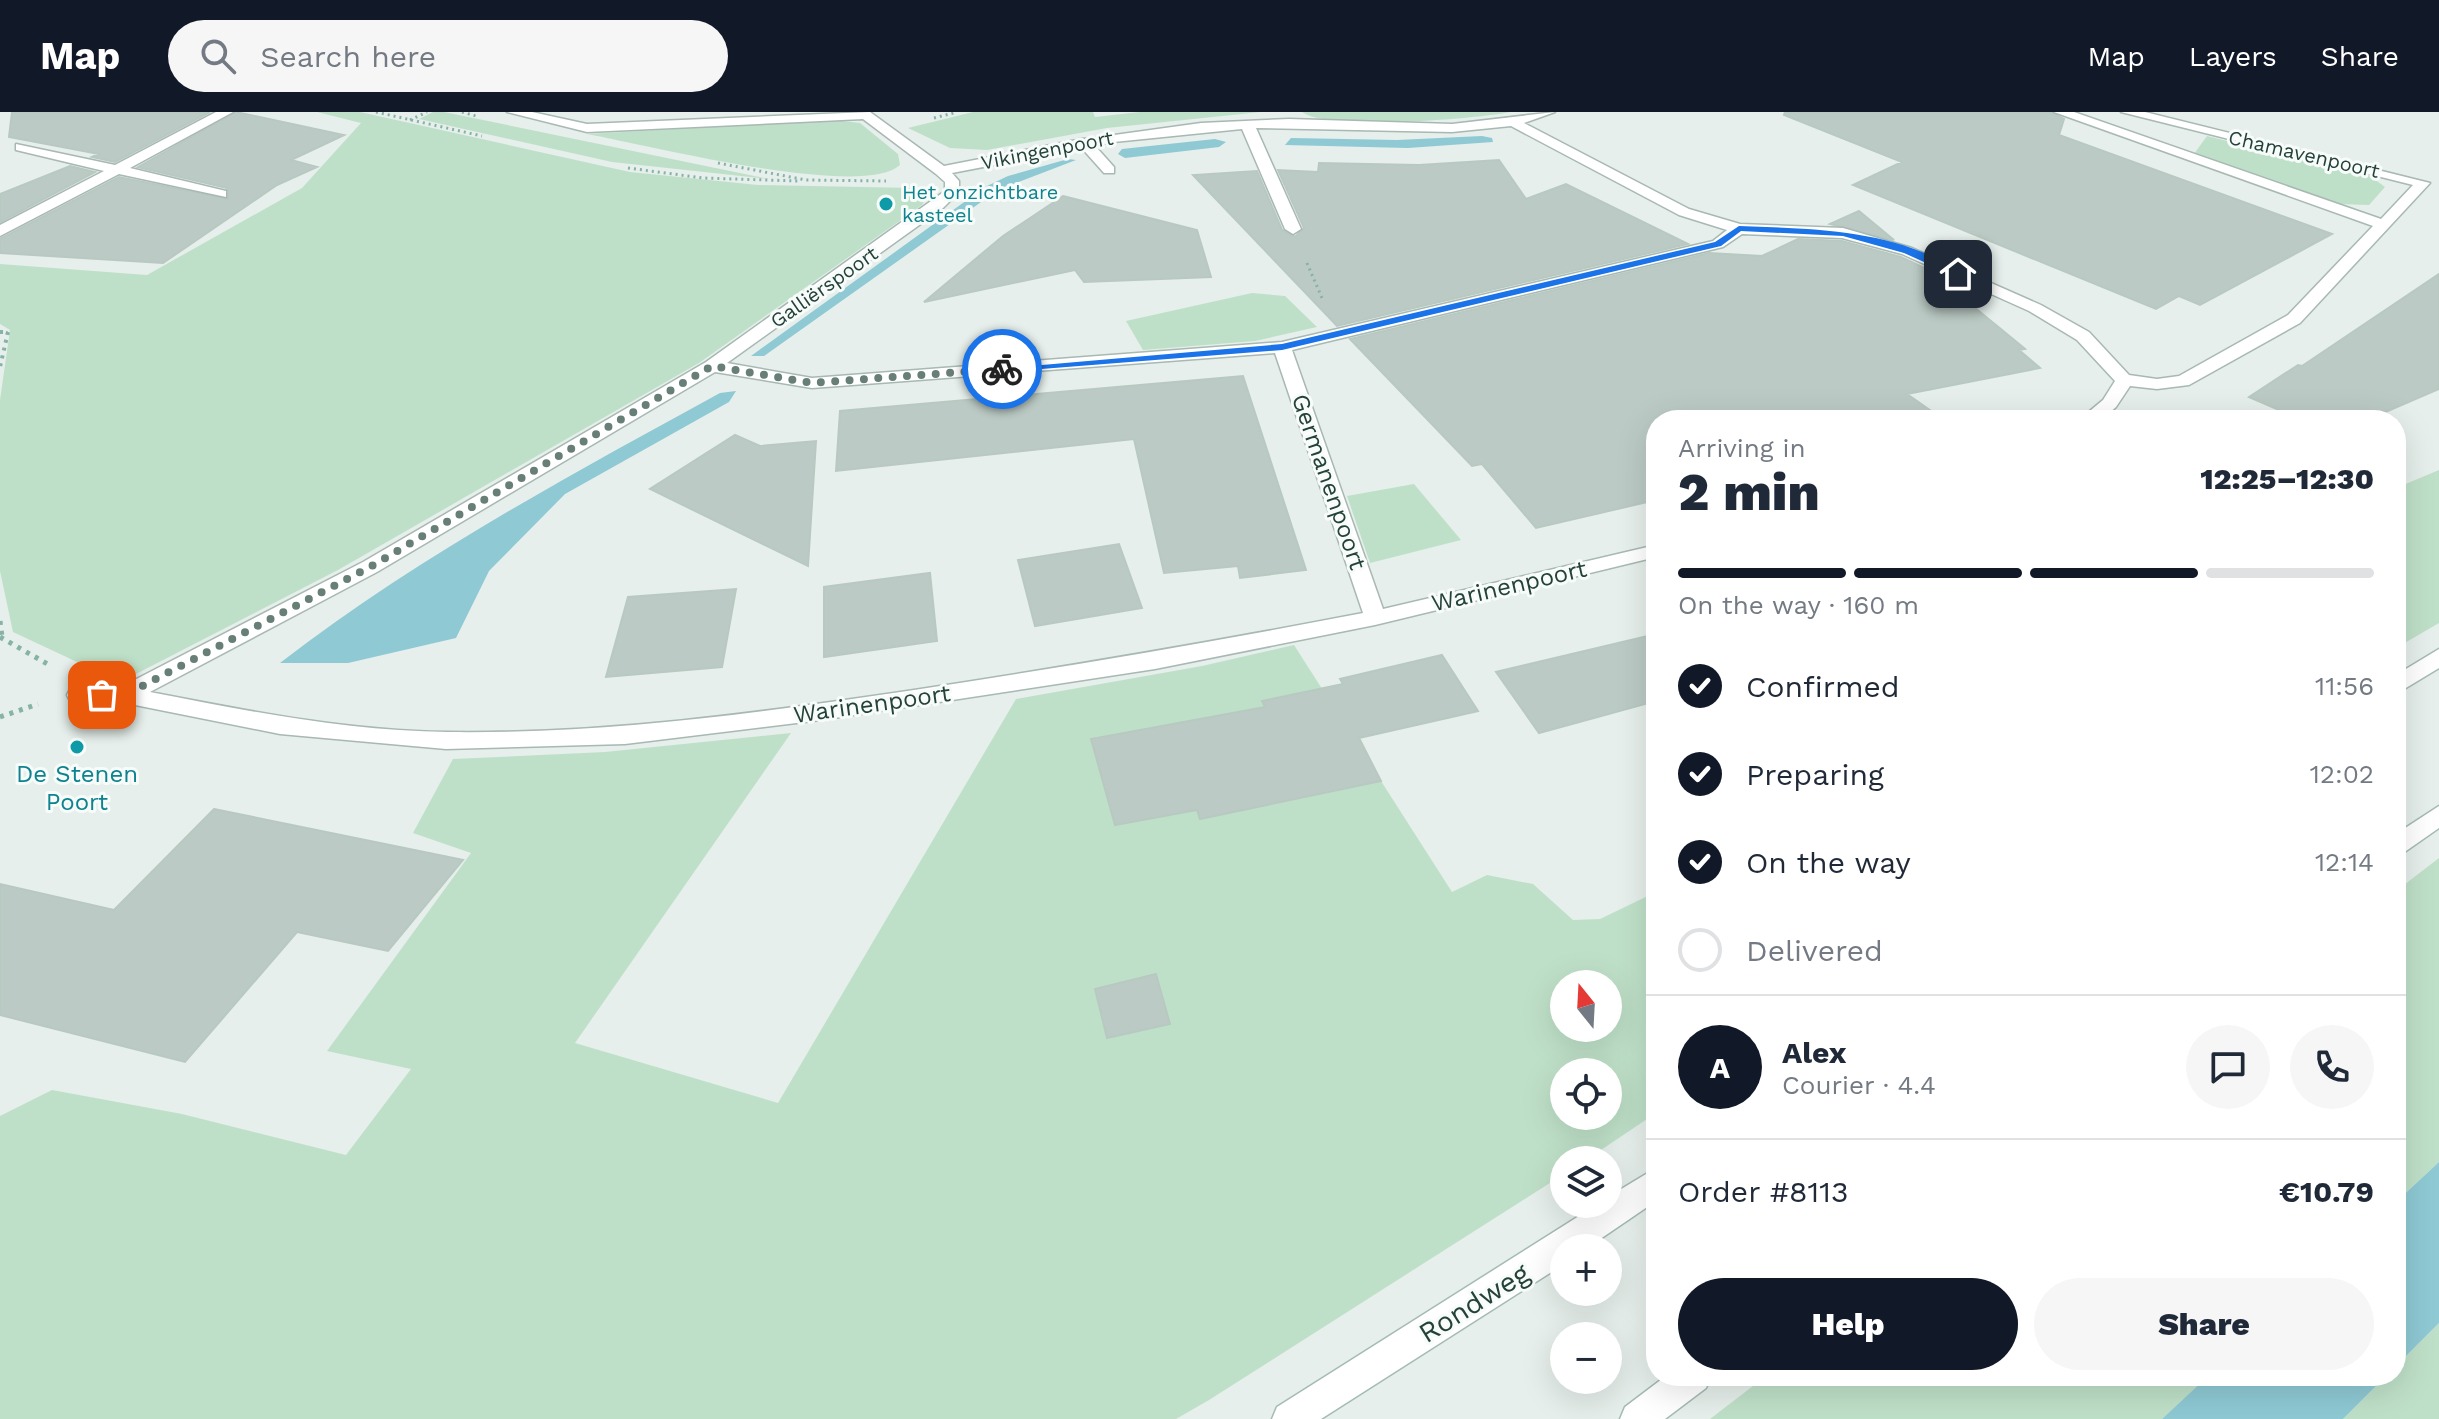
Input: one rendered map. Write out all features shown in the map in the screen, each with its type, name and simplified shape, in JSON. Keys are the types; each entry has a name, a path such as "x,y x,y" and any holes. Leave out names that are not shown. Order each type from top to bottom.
{"street":[{"path":"0,231 226,112"},
{"path":"514,112 587,128 866,114 941,171"},
{"name":"Vikingenpoort","path":"941,171 1084,142 1288,117 1421,127 1513,121 1548,112"},
{"name":"Chamavenpoort","path":"2061,112 2384,225"},
{"name":"Chamavenpoort","path":"2124,380 2157,384 2183,381 2294,319 2423,183 2128,112"},
{"path":"1513,121 1529,133 1684,212 1739,229 1843,233 1907,251 2035,308 2083,336 2124,380 2106,410"},
{"path":"1247,124 1293,229"},
{"path":"1084,142 1109,170"},
{"path":"21,147 221,194"},
{"name":"Galliërspoort","path":"125,695 370,567 712,366 938,205 952,192 952,181 941,171"},
{"path":"712,366 812,383 1282,347 1718,244 1739,229"},
{"name":"Germanenpoort","path":"1282,347 1375,618"},
{"name":"Warinenpoort","path":"78,695 125,695 280,726 446,741 625,736 821,712 1155,661 1375,618 1646,553"},
{"path":"2406,679 2439,657"},
{"path":"2406,840 2439,815"},
{"name":"Rondweg","path":"1289,1419 1509,1282 1646,1190"},
{"path":"1637,1419 1681,1386"}],"path":[{"path":"410,120 427,112"},
{"path":"806,180 857,183 941,171"},
{"path":"1293,229 1336,334"},
{"path":"0,332 8,332 0,367"},
{"path":"0,621 1,637 62,672 70,694 78,695"}],"green space":[{"path":"317,112 360,112 630,172 758,185 912,188 926,198 922,205 699,363 338,570 132,676 86,686 77,662 13,632 0,571 0,400 10,330 0,324 0,264 147,275 302,188 361,123"},
{"path":"433,112 769,179 612,162 419,119"},
{"path":"973,112 1093,112 1095,117 1140,112 1261,112 1107,128 987,150 950,148 908,128"},
{"path":"1302,112 1511,112 1467,118 1370,122 1317,118"},
{"path":"834,120 860,123 898,154 900,165 878,174 843,176 799,173 587,134"},
{"path":"2207,136 2370,176 2385,187 2369,205 2338,204 2194,154"},
{"path":"1252,293 1285,296 1317,327 1255,341 1143,350 1126,321"},
{"path":"2439,470 2439,623 2406,642 2406,484"},
{"path":"1414,484 1461,540 1370,563 1347,496"},
{"path":"1294,645 1452,892 1487,875 1533,884 1573,920 1600,919 1646,897 1646,1120 1607,1146 1550,1146 1550,1183 1176,1419 0,1419 0,1116 52,1090 182,1114 346,1155 411,1069 327,1051 471,853 413,833 453,759 605,752 791,733 575,1043 778,1103 1016,699 1202,666"},
{"path":"2439,858 2439,1162 2406,1193 2406,883"},
{"path":"2439,1323 2439,1419 2343,1419 2376,1386 2406,1386 2406,1356"},
{"path":"1753,1386 2197,1386 2162,1419 1710,1419"}],"water":[{"path":"1291,138 1397,140 1492,138 1493,142 1408,148 1285,145"},
{"path":"1215,139 1226,142 1219,147 1125,158 1118,154 1122,149"},
{"path":"1068,159 1076,160 998,190 764,356 751,356 985,187 1008,176"},
{"path":"736,391 729,402 565,494 489,571 456,638 348,663 280,663 385,588 495,519 720,393"},
{"path":"2439,1162 2439,1323 2406,1356 2406,1193"},
{"path":"2197,1386 2376,1386 2343,1419 2162,1419"}],"building":[{"path":"12,112 210,112 115,162 92,157 99,154 9,137"},
{"path":"236,112 344,135 291,160 317,167 277,185 163,263 0,253 0,239 119,177 228,199 227,188 138,167"},
{"path":"1785,112 2051,112 2064,119 2059,135 2332,234 2200,305 2179,296 2156,309 1853,185 1902,162 1784,115"},
{"path":"1499,160 1526,199 1566,184 1688,244 1337,326 1193,175 1257,171 1282,230 1295,237 1304,228 1278,170 1318,172 1319,163 1419,165"},
{"path":"70,166 95,172 0,222 0,194"},
{"path":"1063,196 1197,230 1211,277 1084,282 1075,270 924,302 1003,236"},
{"path":"1859,211 1894,240 1830,224"},
{"path":"1798,239 1842,241 1901,257 1929,270 2025,349 2019,350 2040,368 1907,394 1930,410 1646,410 1646,502 1536,528 1482,464 1472,466 1350,339 1709,253 1762,256"},
{"path":"2439,274 2439,389 2390,410 2279,410 2249,397 2298,365 2302,366"},
{"path":"1243,376 1306,570 1240,578 1238,566 1164,573 1134,439 836,471 840,411"},
{"path":"735,435 760,446 816,441 808,566 650,489"},
{"path":"1119,544 1142,608 1035,626 1018,560"},
{"path":"930,573 937,641 824,657 824,587"},
{"path":"736,589 722,667 606,677 628,597"},
{"path":"1646,636 1646,704 1539,733 1496,672"},
{"path":"1442,655 1478,711 1359,738 1381,781 1200,819 1197,810 1115,825 1091,739 1265,707 1262,701 1343,684 1340,679"},
{"path":"214,809 463,860 388,951 297,932 185,1062 0,1015 0,884 114,910"},
{"path":"1156,974 1170,1024 1107,1038 1095,989"}],"way so far":[{"path":"102,695 125,695 370,567 566,449 712,366 812,383 1002,369"}],"place":[{"name":"Het onzichtbare kasteel","path":"886,204"},
{"name":"De Stenen Poort","path":"77,747"}],"route":[{"path":"1002,369 1282,347 1461,302 1718,244 1739,229 1843,233 1907,251 1958,274"}]}
